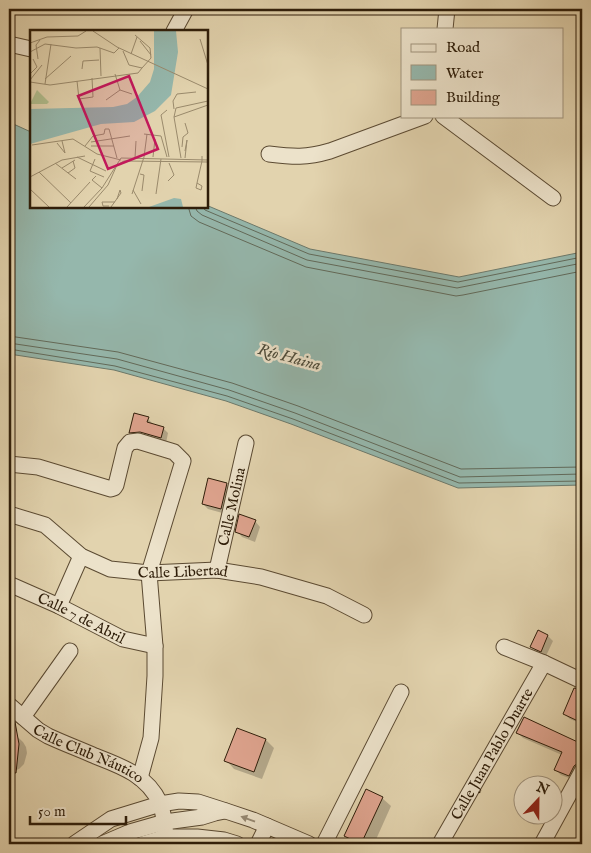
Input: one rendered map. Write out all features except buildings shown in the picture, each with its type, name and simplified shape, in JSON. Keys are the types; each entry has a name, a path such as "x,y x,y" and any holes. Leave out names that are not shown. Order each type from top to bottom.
{"street":[{"path":"175,30 186,9"},
{"path":"445,28 447,9"},
{"path":"9,44 30,49"},
{"path":"269,154 297,157 314,156 420,118"},
{"path":"446,118 553,198"},
{"path":"9,464 38,467 111,489 116,485 125,448 130,442 138,441 174,452 183,461 149,573 155,646 155,676 151,738 140,778"},
{"name":"Calle Molina","path":"217,570 246,443"},
{"name":"Calle Libertad","path":"9,514 45,525 81,556 110,569 149,573 217,570 261,577 327,596 364,615"},
{"path":"59,606 81,556"},
{"name":"Calle 7 de Abril","path":"9,584 59,606 123,639 155,646"},
{"path":"504,647 582,681"},
{"path":"23,717 70,650"},
{"name":"Calle Juan Pablo Duarte","path":"440,844 544,663"},
{"path":"324,844 401,692"},
{"name":"Calle Club Náutico","path":"9,705 38,730 48,736 128,769 151,789 160,804"},
{"path":"542,844 582,770"},
{"path":"74,844 112,819 160,804 179,801 198,802 226,811 309,844"},
{"path":"160,804 166,837"},
{"path":"102,844 130,832 164,822 226,811"},
{"path":"258,844 267,826"},
{"path":"143,844 166,837 197,837 224,840 237,844"}],"water":[{"name":"Río Haina","path":"9,122 30,132 30,208 208,208 208,206 310,249 459,277 582,252 582,485 458,488 226,401 114,370 9,354"}]}
